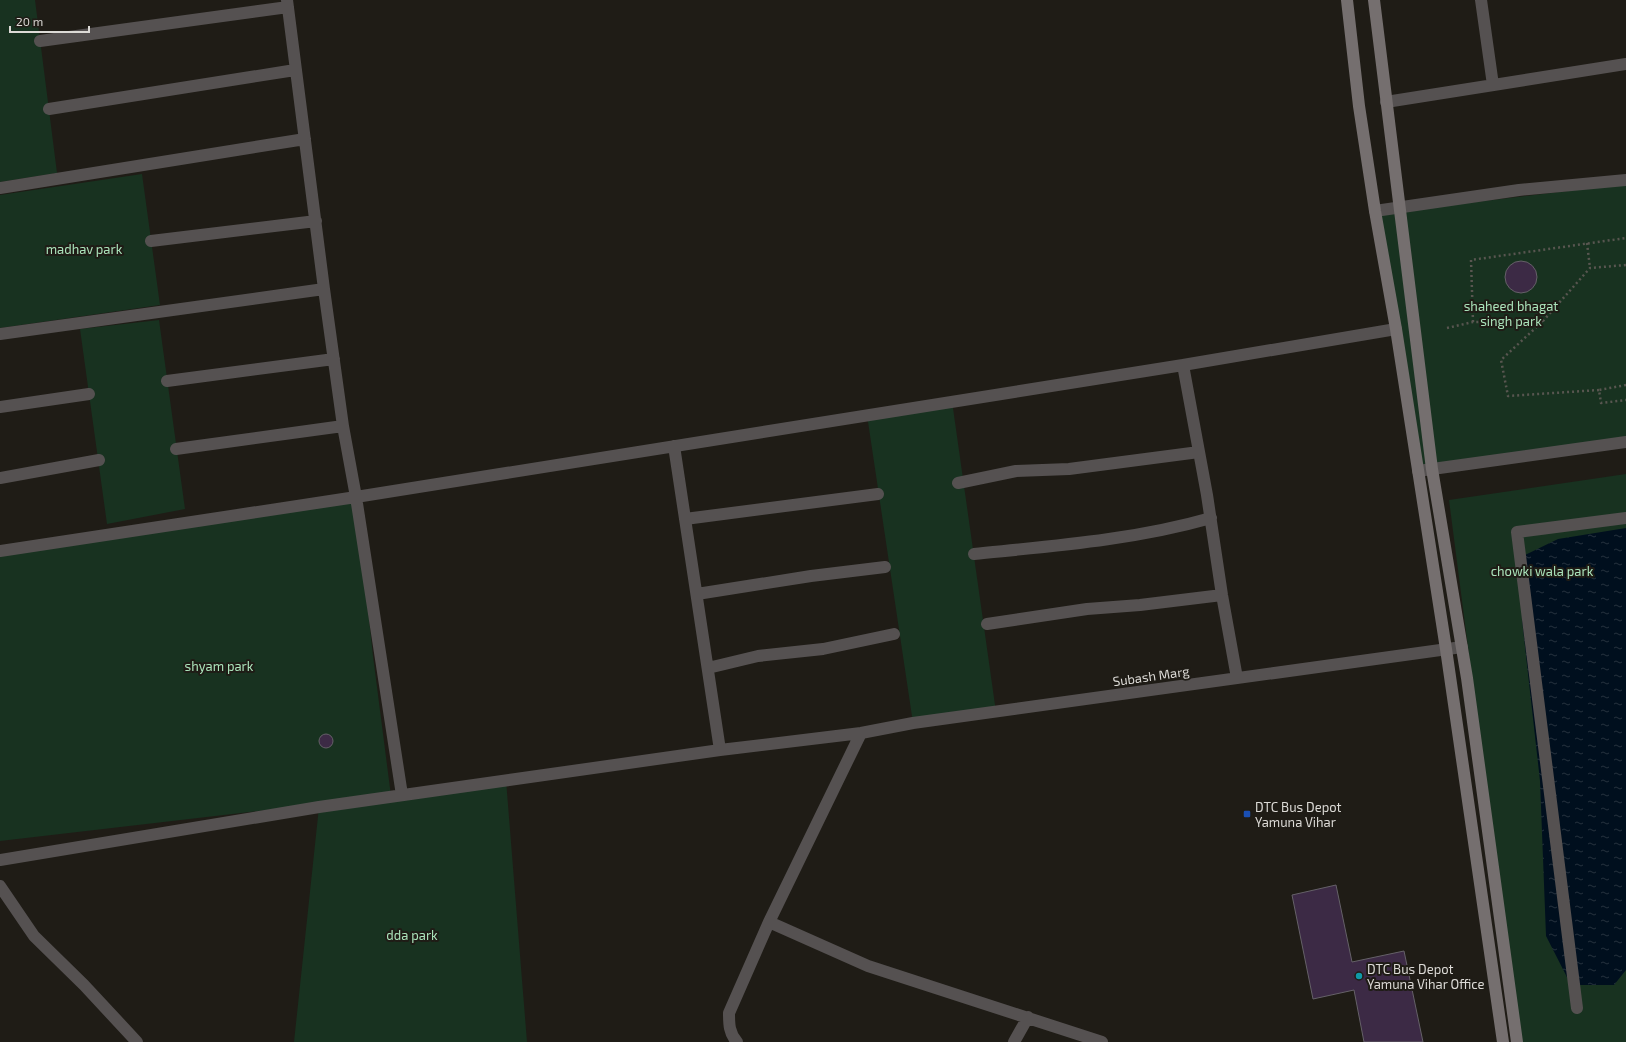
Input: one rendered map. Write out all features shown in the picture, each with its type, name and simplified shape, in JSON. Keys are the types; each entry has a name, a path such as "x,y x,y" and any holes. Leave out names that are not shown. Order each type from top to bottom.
{"street":[{"path":"1347,0 1359,106 1446,648 1503,1042"},
{"path":"1374,0 1432,469 1462,647 1517,1042"},
{"path":"1481,0 1493,85"},
{"path":"40,41 287,4 343,426 356,497 402,795"},
{"path":"1386,102 1626,64"},
{"path":"49,109 295,70"},
{"path":"0,188 305,139"},
{"path":"1375,211 1519,190 1626,180"},
{"path":"151,241 316,220"},
{"path":"0,334 324,289"},
{"path":"0,551 356,497 1183,365 1396,329"},
{"path":"167,381 334,359"},
{"path":"1183,365 1211,518 1222,595 1237,678"},
{"path":"0,407 89,394"},
{"path":"176,449 343,426"},
{"path":"1418,471 1626,442"},
{"path":"674,446 720,750"},
{"path":"958,483 1016,471 1069,469 1199,452"},
{"path":"0,478 98,460"},
{"path":"685,519 878,494"},
{"path":"974,554 1133,535 1185,526 1211,518"},
{"path":"1577,1008 1517,532 1626,518"},
{"path":"697,594 811,576 885,567"},
{"path":"986,624 1087,610 1222,595"},
{"path":"708,668 758,656 823,649 894,634"},
{"name":"Subash Marg","path":"0,860 319,807 720,750 861,733 913,723 1446,648 1462,647"},
{"path":"737,1042 733,1038 729,1028 729,1013 769,922 861,733"},
{"path":"0,886 34,936 84,985 137,1042"},
{"path":"769,922 868,966 1102,1042"},
{"path":"1014,1042 1028,1017"}],"path":[{"path":"1473,322 1471,260 1626,238"},
{"path":"1587,243 1590,268"},
{"path":"1626,265 1590,268 1543,321 1501,360 1508,396 1599,390 1626,385"},
{"path":"1447,328 1473,322 1543,321"},
{"path":"1599,390 1601,403 1626,400"}],"green space":[{"path":"0,0 35,0 57,173 0,182"},
{"name":"madhav park","path":"142,174 160,305 0,328 0,195"},
{"name":"shaheed bhagat singh park","path":"1626,184 1626,441 1421,469 1376,214"},
{"path":"159,320 185,509 107,524 80,329"},
{"path":"952,401 996,712 913,723 867,415"},
{"name":"chowki wala park","path":"1626,474 1626,1042 1519,1042 1449,500"},
{"name":"shyam park","path":"356,497 373,656 391,796 506,780 527,1042 294,1042 319,807 371,798 0,841 0,551"}],"water":[{"path":"1626,528 1626,970 1614,985 1571,985 1546,936 1540,781 1522,620 1525,555 1558,539"}],"building":[{"path":"1518,261 1524,261 1534,268 1537,277 1536,283 1530,290 1524,293 1518,293 1508,286 1505,280 1505,274 1512,264"},
{"path":"326,734 331,736 333,741 331,746 326,748 321,746 319,741 321,736"},
{"name":"DTC Bus Depot Yamuna Vihar Office","path":"1336,885 1352,962 1404,951 1423,1042 1364,1042 1354,990 1313,999 1292,895"}],"place":[{"name":"DTC Bus Depot Yamuna Vihar","path":"1247,814"},
{"name":"DTC Bus Depot Yamuna Vihar Office","path":"1359,976"}],"park label":[{"name":"dda park","path":"412,935"}]}
